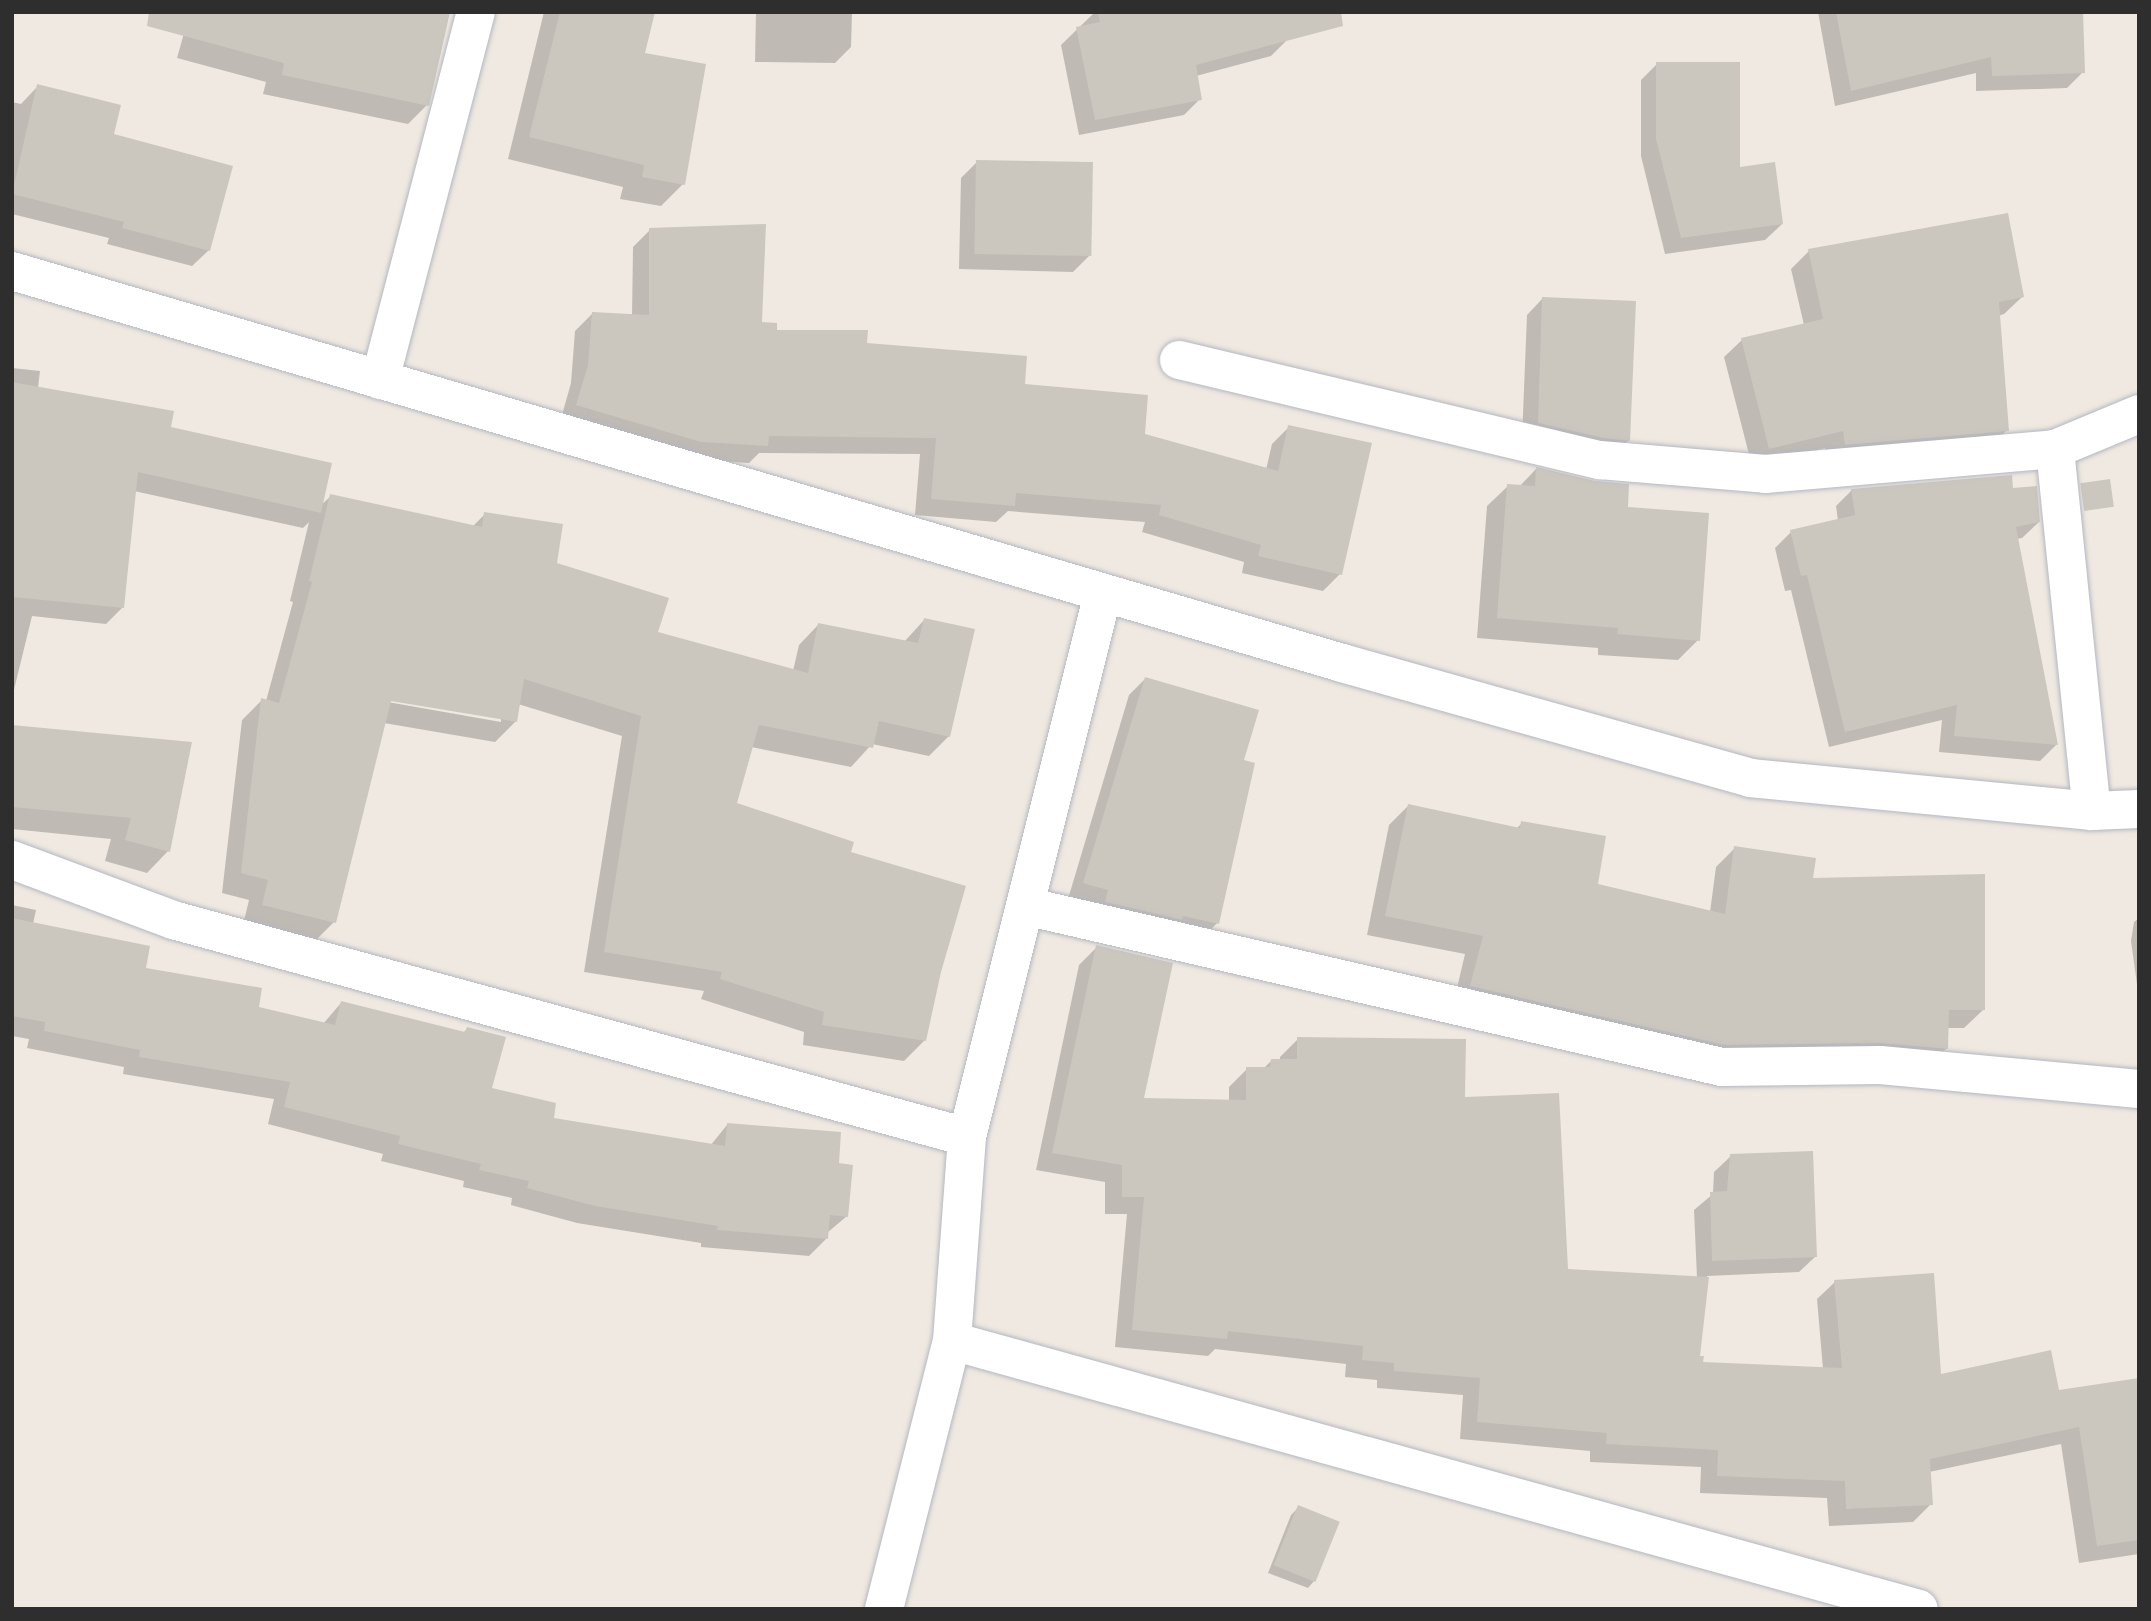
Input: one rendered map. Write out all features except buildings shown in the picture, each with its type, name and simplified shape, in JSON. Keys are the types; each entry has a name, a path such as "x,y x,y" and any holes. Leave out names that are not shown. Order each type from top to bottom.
{"street":[{"path":"380,380 476,12"},
{"path":"12,271 1103,593 1750,778 2092,811 2139,809"},
{"path":"1179,360 1600,460 1765,474 2054,449 2139,414"},
{"path":"2054,449 2092,811"},
{"path":"884,1609 952,1341 967,1137 1103,593"},
{"path":"12,859 173,920 967,1137"},
{"path":"1026,906 1722,1067 1880,1065 2139,1089"},
{"path":"952,1341 1919,1609"}]}
